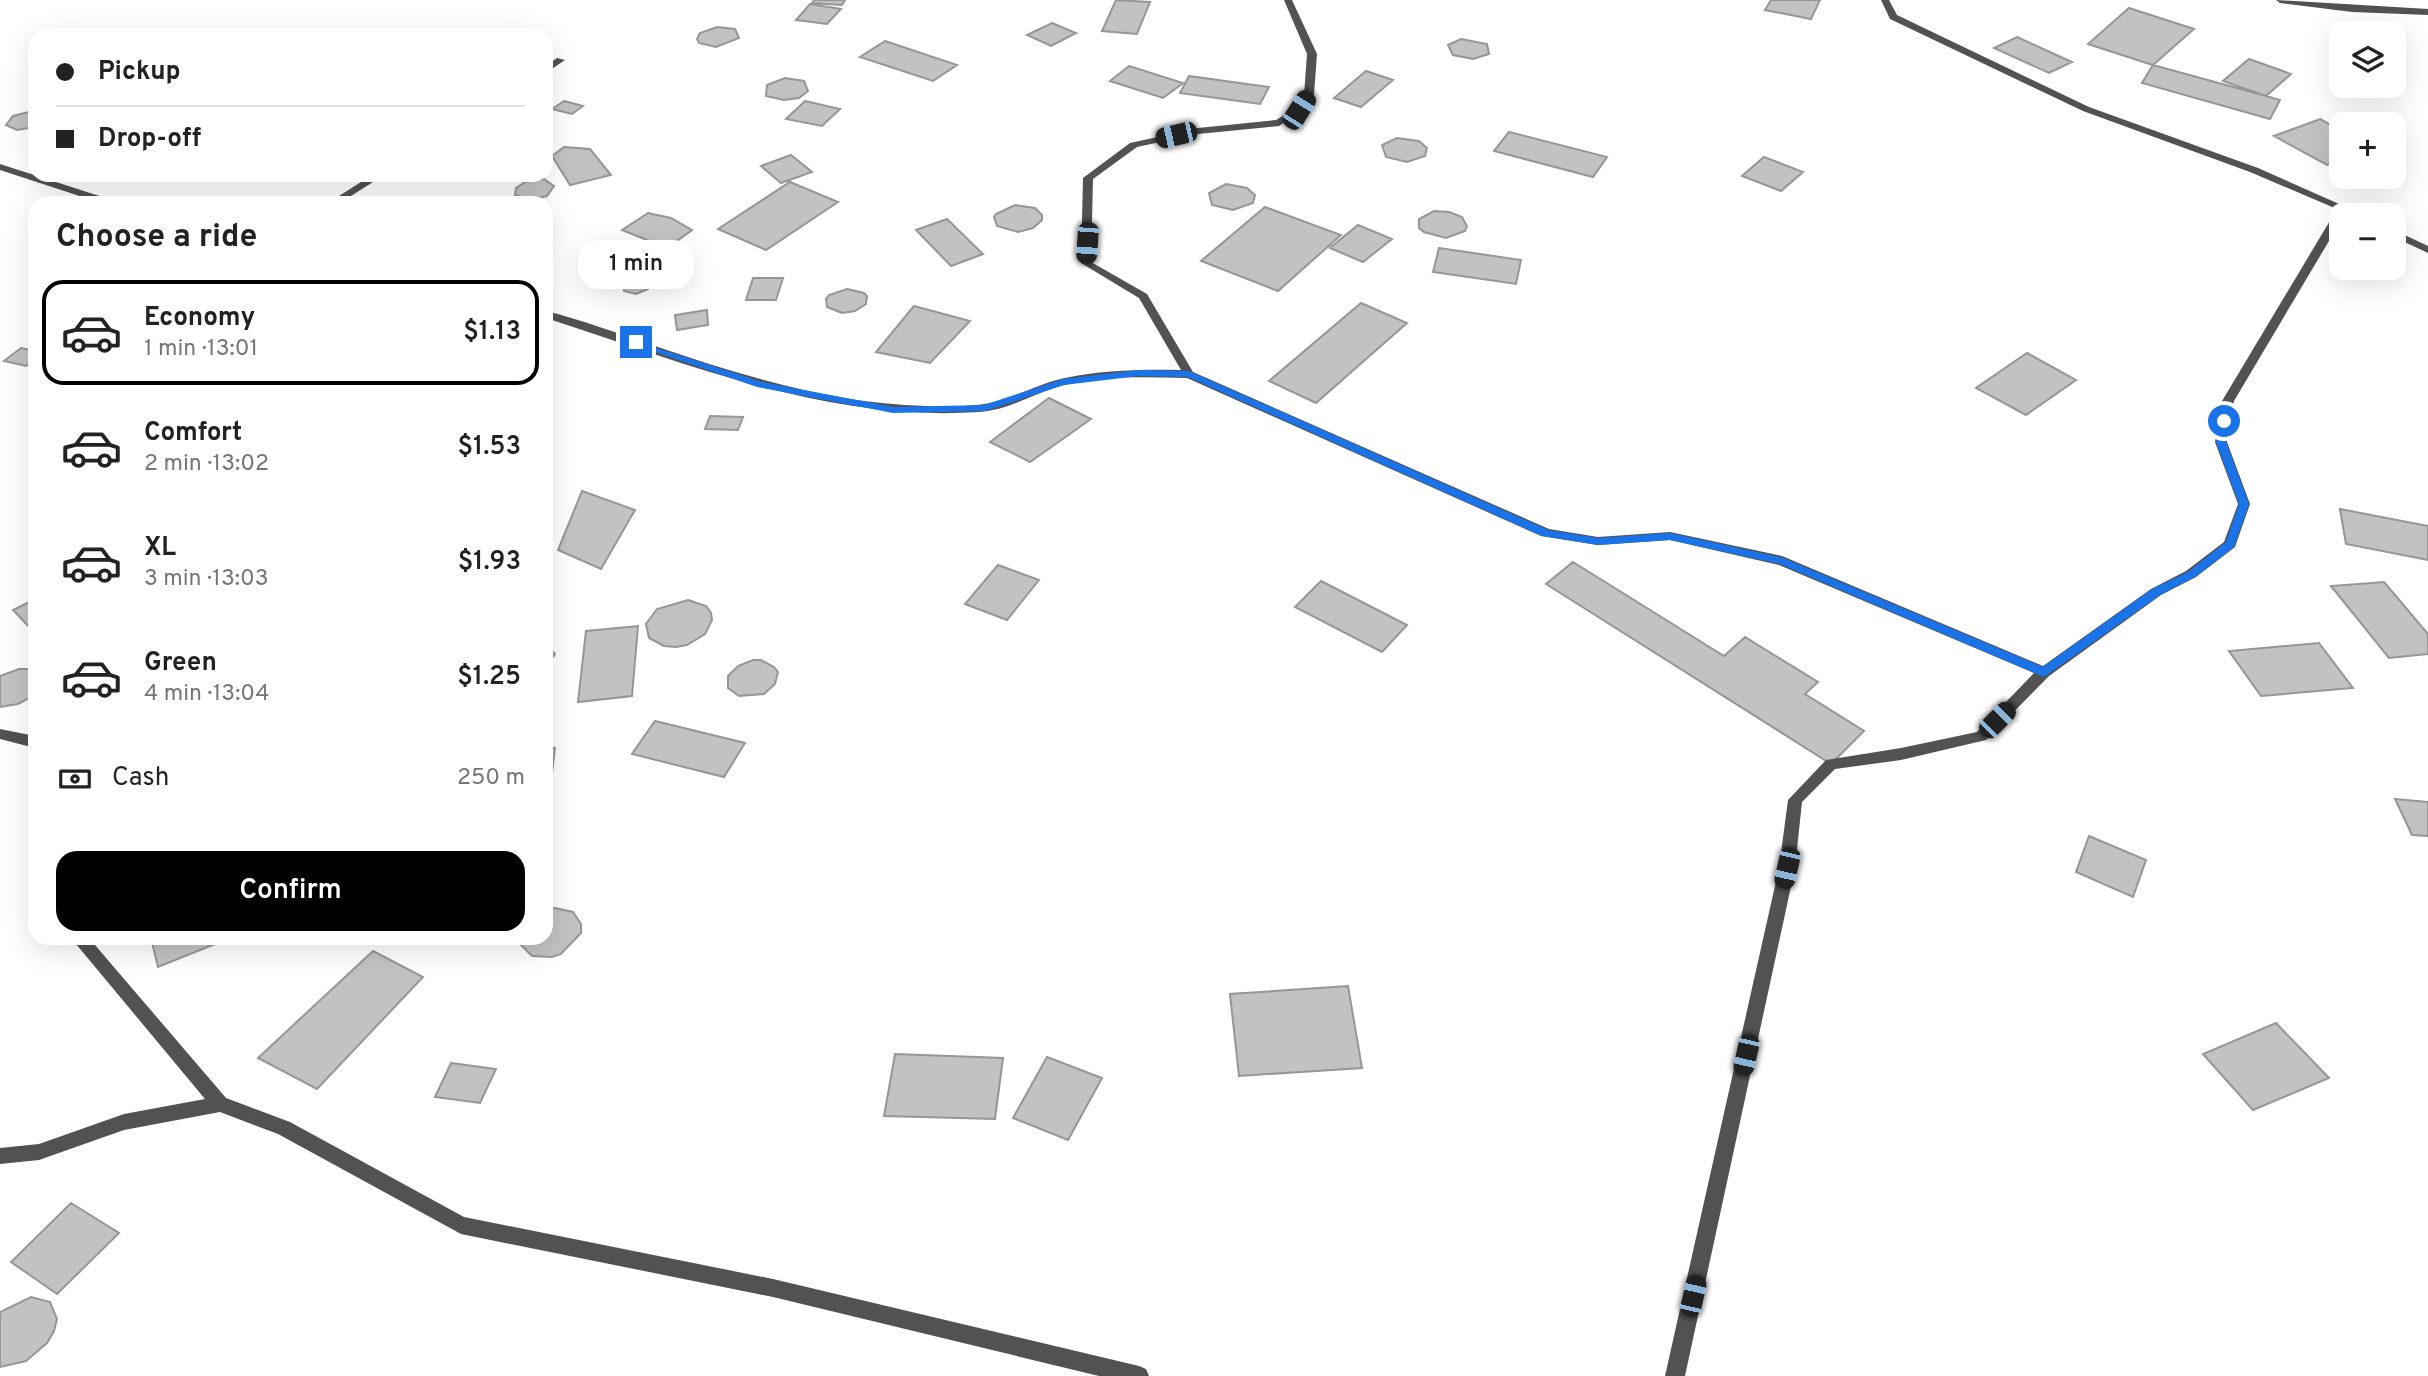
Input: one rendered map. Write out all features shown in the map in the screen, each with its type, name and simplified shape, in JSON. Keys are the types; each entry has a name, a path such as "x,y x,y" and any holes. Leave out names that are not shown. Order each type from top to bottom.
{"street":[{"path":"1189,374 1143,296 1086,262 1088,178 1134,145 1198,131 1279,123 1299,110 1309,95 1312,54 1288,0"},
{"path":"1885,0 1893,17 2086,108 2255,170 2331,203"},
{"path":"2280,0 2352,9 2428,12"},
{"path":"553,65 560,60"},
{"path":"0,167 28,178"},
{"path":"40,182 85,196"},
{"path":"344,196 367,182"},
{"path":"1675,1376 1787,868 1795,800 1830,764 1901,754 1981,736 2044,673 2156,592 2192,574 2230,544 2244,504 2221,442 2228,401 2329,231"},
{"path":"2406,239 2428,250"},
{"path":"553,316 760,385 893,410 985,408 1063,382 1139,373 1189,374 1546,533 1598,541 1670,536 1783,561 2044,673"},
{"path":"0,734 28,741"},
{"path":"85,945 220,1104 284,1128 461,1225 773,1288 1139,1376"},
{"path":"0,1156 39,1152 124,1122 220,1104"}],"building":[{"path":"814,0 845,0 842,5 812,3"},
{"path":"1116,0 1150,2 1137,34 1102,31"},
{"path":"1771,0 1820,0 1811,19 1765,10"},
{"path":"810,4 841,9 827,24 796,20"},
{"path":"2129,8 2194,29 2153,65 2088,44"},
{"path":"1052,23 1076,33 1051,46 1027,35"},
{"path":"717,27 735,29 739,38 716,47 699,43 697,39 700,33"},
{"path":"2017,37 2072,62 2049,73 1994,48"},
{"path":"1461,39 1487,44 1489,54 1473,59 1453,55 1448,45"},
{"path":"885,41 957,65 933,81 860,57"},
{"path":"2249,59 2291,74 2266,96 2223,81"},
{"path":"2153,65 2280,100 2270,119 2142,83"},
{"path":"1129,66 1183,83 1163,98 1110,81"},
{"path":"1366,71 1393,80 1361,107 1334,98"},
{"path":"1189,76 1269,87 1260,104 1180,93"},
{"path":"785,78 804,81 808,91 799,98 784,100 766,96 767,85"},
{"path":"564,101 583,106 572,114 553,108"},
{"path":"805,101 840,109 822,126 786,119"},
{"path":"28,112 28,128 17,130 6,125 13,116"},
{"path":"2320,119 2329,124 2329,164 2327,165 2274,136"},
{"path":"1509,132 1607,157 1593,177 1494,151"},
{"path":"1397,138 1419,141 1427,148 1425,156 1407,162 1386,157 1382,145"},
{"path":"564,147 590,149 611,175 570,185 553,155"},
{"path":"791,155 812,172 781,183 761,166"},
{"path":"1764,157 1803,172 1781,191 1742,176"},
{"path":"525,182 548,182 554,186 547,196 518,196 515,195 516,188"},
{"path":"790,182 838,202 766,250 718,229"},
{"path":"1226,184 1247,188 1255,195 1253,203 1233,210 1212,205 1209,193"},
{"path":"1015,205 1035,208 1042,215 1042,220 1033,228 1018,232 997,226 994,217 996,214"},
{"path":"1265,207 1341,235 1278,291 1201,261"},
{"path":"1434,211 1449,212 1462,217 1467,226 1465,231 1446,238 1424,232 1419,228 1419,219"},
{"path":"648,213 671,218 692,230 667,248 622,230"},
{"path":"947,219 983,254 951,266 916,230"},
{"path":"1358,225 1392,239 1363,262 1330,248"},
{"path":"1439,248 1521,260 1516,284 1433,272"},
{"path":"634,278 649,281 648,289 636,294 624,291 623,284"},
{"path":"753,278 783,278 776,300 746,300"},
{"path":"847,289 864,293 867,296 866,304 855,311 842,313 827,307 826,299 829,295"},
{"path":"1361,303 1407,323 1316,403 1269,381"},
{"path":"914,306 970,321 930,363 876,352"},
{"path":"707,310 708,325 677,330 675,315"},
{"path":"21,348 28,350 26,366 4,361"},
{"path":"2027,353 2076,380 2026,415 1976,388"},
{"path":"1049,398 1091,419 1030,462 990,442"},
{"path":"710,416 743,417 738,430 705,429"},
{"path":"582,491 635,510 601,569 558,550"},
{"path":"2340,509 2428,526 2428,560 2346,544"},
{"path":"1573,562 1724,656 1745,637 1818,682 1805,694 1864,731 1831,764 1546,584"},
{"path":"998,565 1039,580 1007,620 965,604"},
{"path":"1321,581 1407,625 1382,652 1295,607"},
{"path":"2384,582 2428,634 2428,654 2389,658 2331,586"},
{"path":"688,600 706,606 711,613 712,620 705,634 687,645 676,647 664,646 649,638 646,624 657,609"},
{"path":"28,602 28,626 13,610"},
{"path":"638,626 632,696 578,702 586,631"},
{"path":"2319,643 2353,688 2261,696 2229,651"},
{"path":"761,660 774,667 778,672 775,684 764,694 739,696 728,688 728,676 738,666"},
{"path":"19,669 28,669 28,699 18,704 0,707 0,676"},
{"path":"655,721 745,743 724,777 632,754"},
{"path":"2395,799 2428,802 2428,836 2412,835"},
{"path":"2089,836 2146,860 2133,897 2076,872"},
{"path":"553,908 573,912 581,924 581,933 561,954 552,957 532,956 521,945 553,945"},
{"path":"153,945 213,945 158,967"},
{"path":"373,951 423,977 317,1089 258,1058"},
{"path":"1348,986 1362,1068 1239,1076 1230,994"},
{"path":"2276,1023 2329,1078 2253,1110 2203,1054"},
{"path":"895,1054 1003,1058 995,1119 884,1116"},
{"path":"1047,1057 1102,1078 1068,1140 1013,1118"},
{"path":"451,1063 496,1069 480,1103 435,1097"},
{"path":"71,1203 119,1233 57,1294 11,1262"},
{"path":"31,1297 50,1302 57,1319 54,1331 47,1343 26,1361 0,1367 0,1312"}],"route":[{"path":"636,342 760,385 893,410 985,408 1063,382 1139,373 1189,374 1331,440 1546,533 1598,541 1670,536 1783,561 2044,673 2156,592 2192,574 2230,544 2244,504 2221,442 2224,421"}]}
